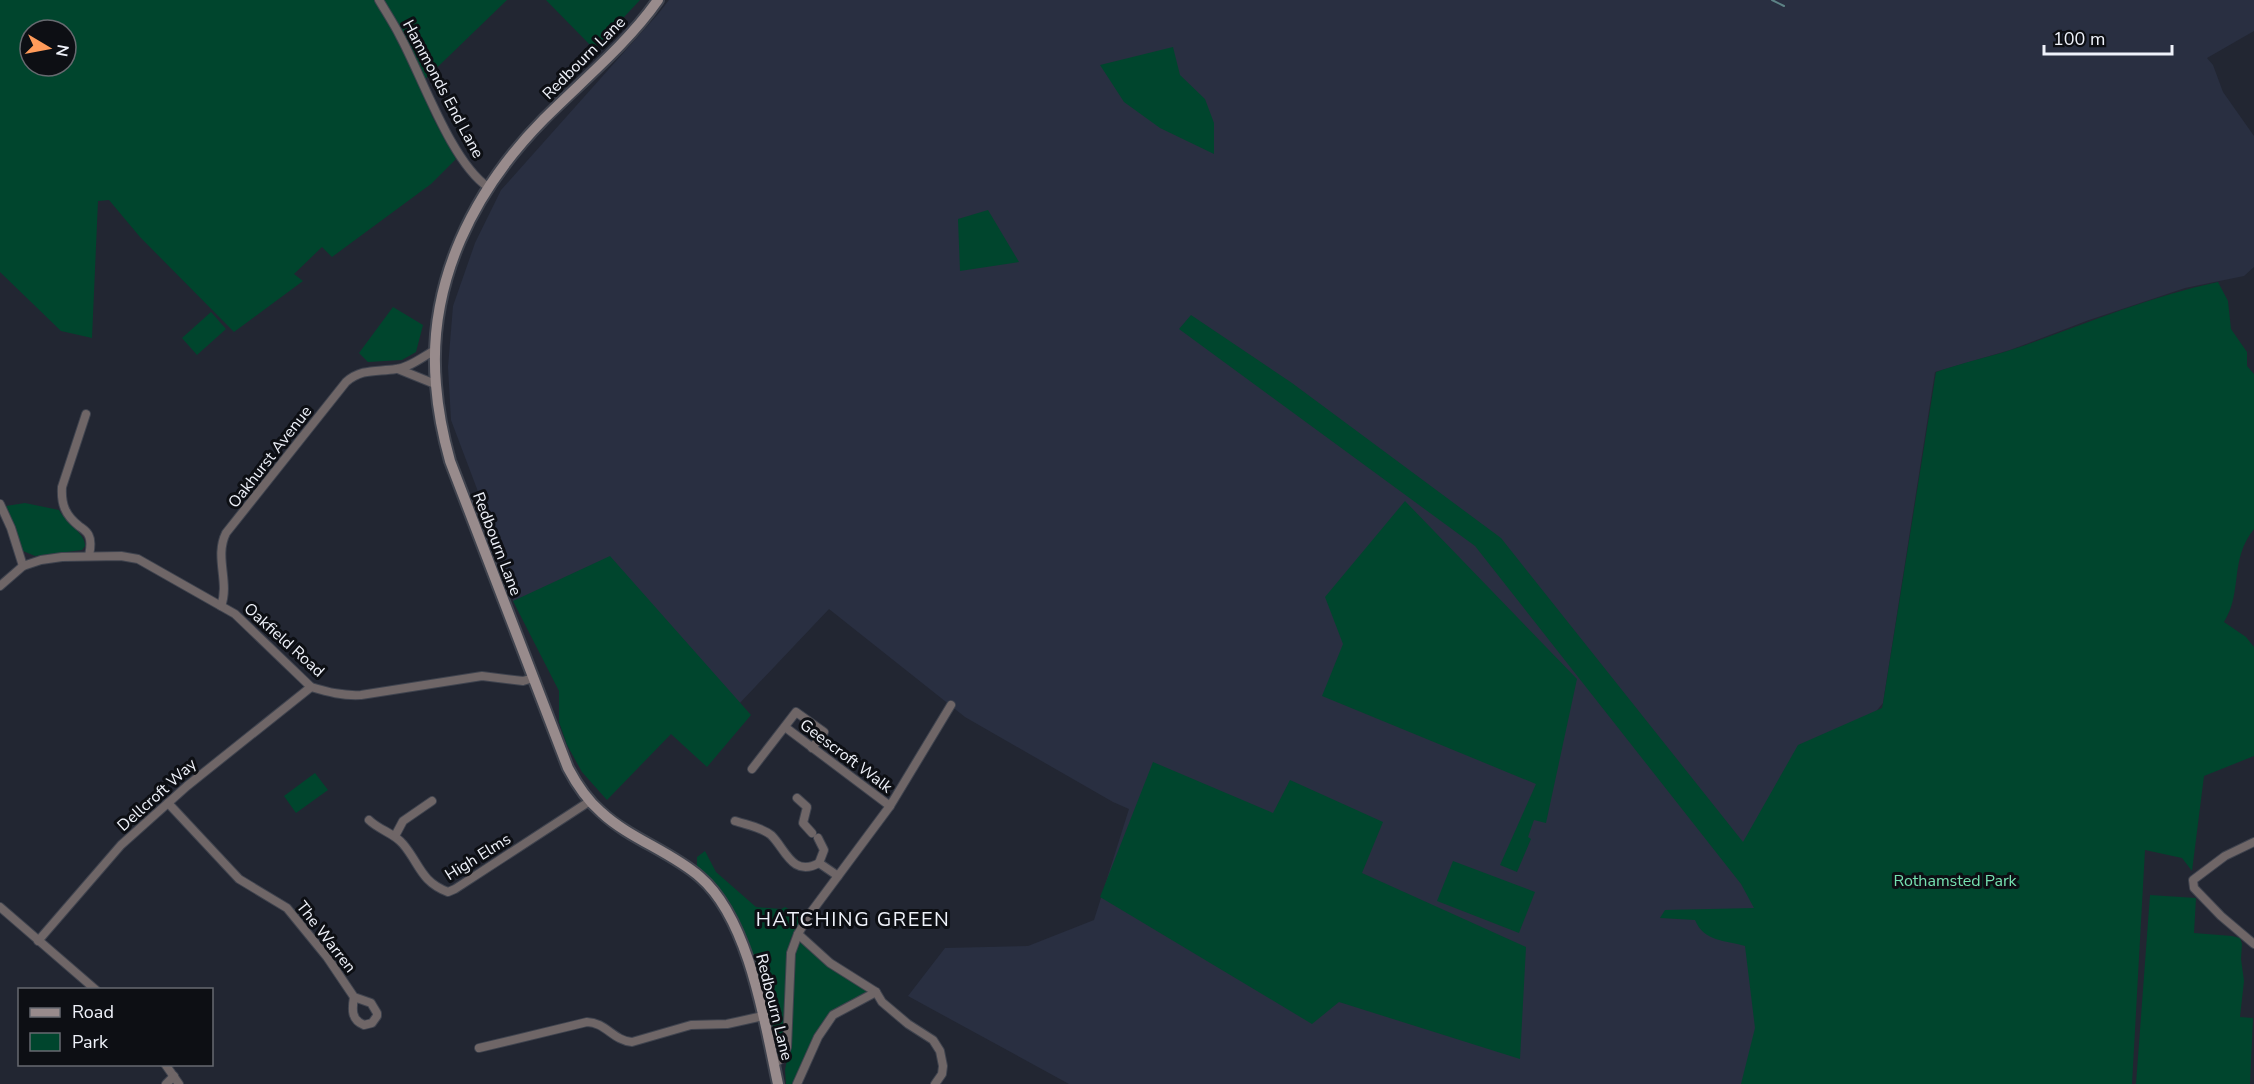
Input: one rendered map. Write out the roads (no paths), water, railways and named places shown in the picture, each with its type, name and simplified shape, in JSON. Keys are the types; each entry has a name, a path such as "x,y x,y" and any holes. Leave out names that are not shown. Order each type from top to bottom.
{"main road":[{"name":"Redbourn Lane","path":"658,0 632,31 528,136 488,187 469,218 456,248 443,293 435,350 435,384 440,423 450,461 568,768 590,801 620,827 690,868 713,890 727,910 742,941 763,1016 778,1084"}],"street":[{"name":"Hammonds End Lane","path":"379,0 401,36 459,154 488,187"},
{"name":"Oakhurst Avenue","path":"398,369 435,350"},
{"name":"Oakhurst Avenue","path":"221,606 224,597 221,549 226,533 346,382 361,372 374,369 398,369 435,384"},
{"path":"86,414 62,487 62,495 65,511 70,519 90,537 89,556"},
{"path":"0,504 11,528 23,566 0,586"},
{"name":"Oakfield Road","path":"23,566 51,558 121,556 138,559 221,606 248,625 311,687 348,695 482,676 516,680 533,678"},
{"name":"Dellcroft Way","path":"38,941 102,866 168,802 248,735 311,687"},
{"path":"774,1064 783,1058 787,1047 791,953 798,934 809,915 890,806 951,705"},
{"path":"752,769 796,712 824,732 812,748"},
{"name":"Geescroft Walk","path":"785,727 890,806"},
{"path":"797,798 807,807 803,823 824,850 819,863"},
{"path":"394,836 403,821 432,801"},
{"name":"High Elms","path":"369,820 381,831 394,836 404,845 422,875 441,890 452,891 590,801"},
{"name":"The Warren","path":"168,802 239,879 287,908 327,957 354,997"},
{"path":"735,821 767,833 797,865 807,867 819,863"},
{"path":"2254,842 2225,856 2193,880 2194,888 2254,944"},
{"path":"819,863 838,876"},
{"path":"0,907 94,988"},
{"path":"798,934 830,963 876,992 882,1002 938,1046 943,1066 942,1074 935,1084"},
{"path":"797,1084 818,1037 833,1015 876,992"},
{"path":"479,1048 587,1022 597,1023 623,1040 632,1042 691,1025 727,1024 763,1016"},
{"path":"166,1066 179,1084"},
{"path":"166,1084 174,1076"}],"waterway":[{"path":"1772,0 1784,6"}],"district":[{"name":"HATCHING GREEN","path":"853,919"}],"park label":[{"name":"Rothamsted Park","path":"1955,881"}]}
